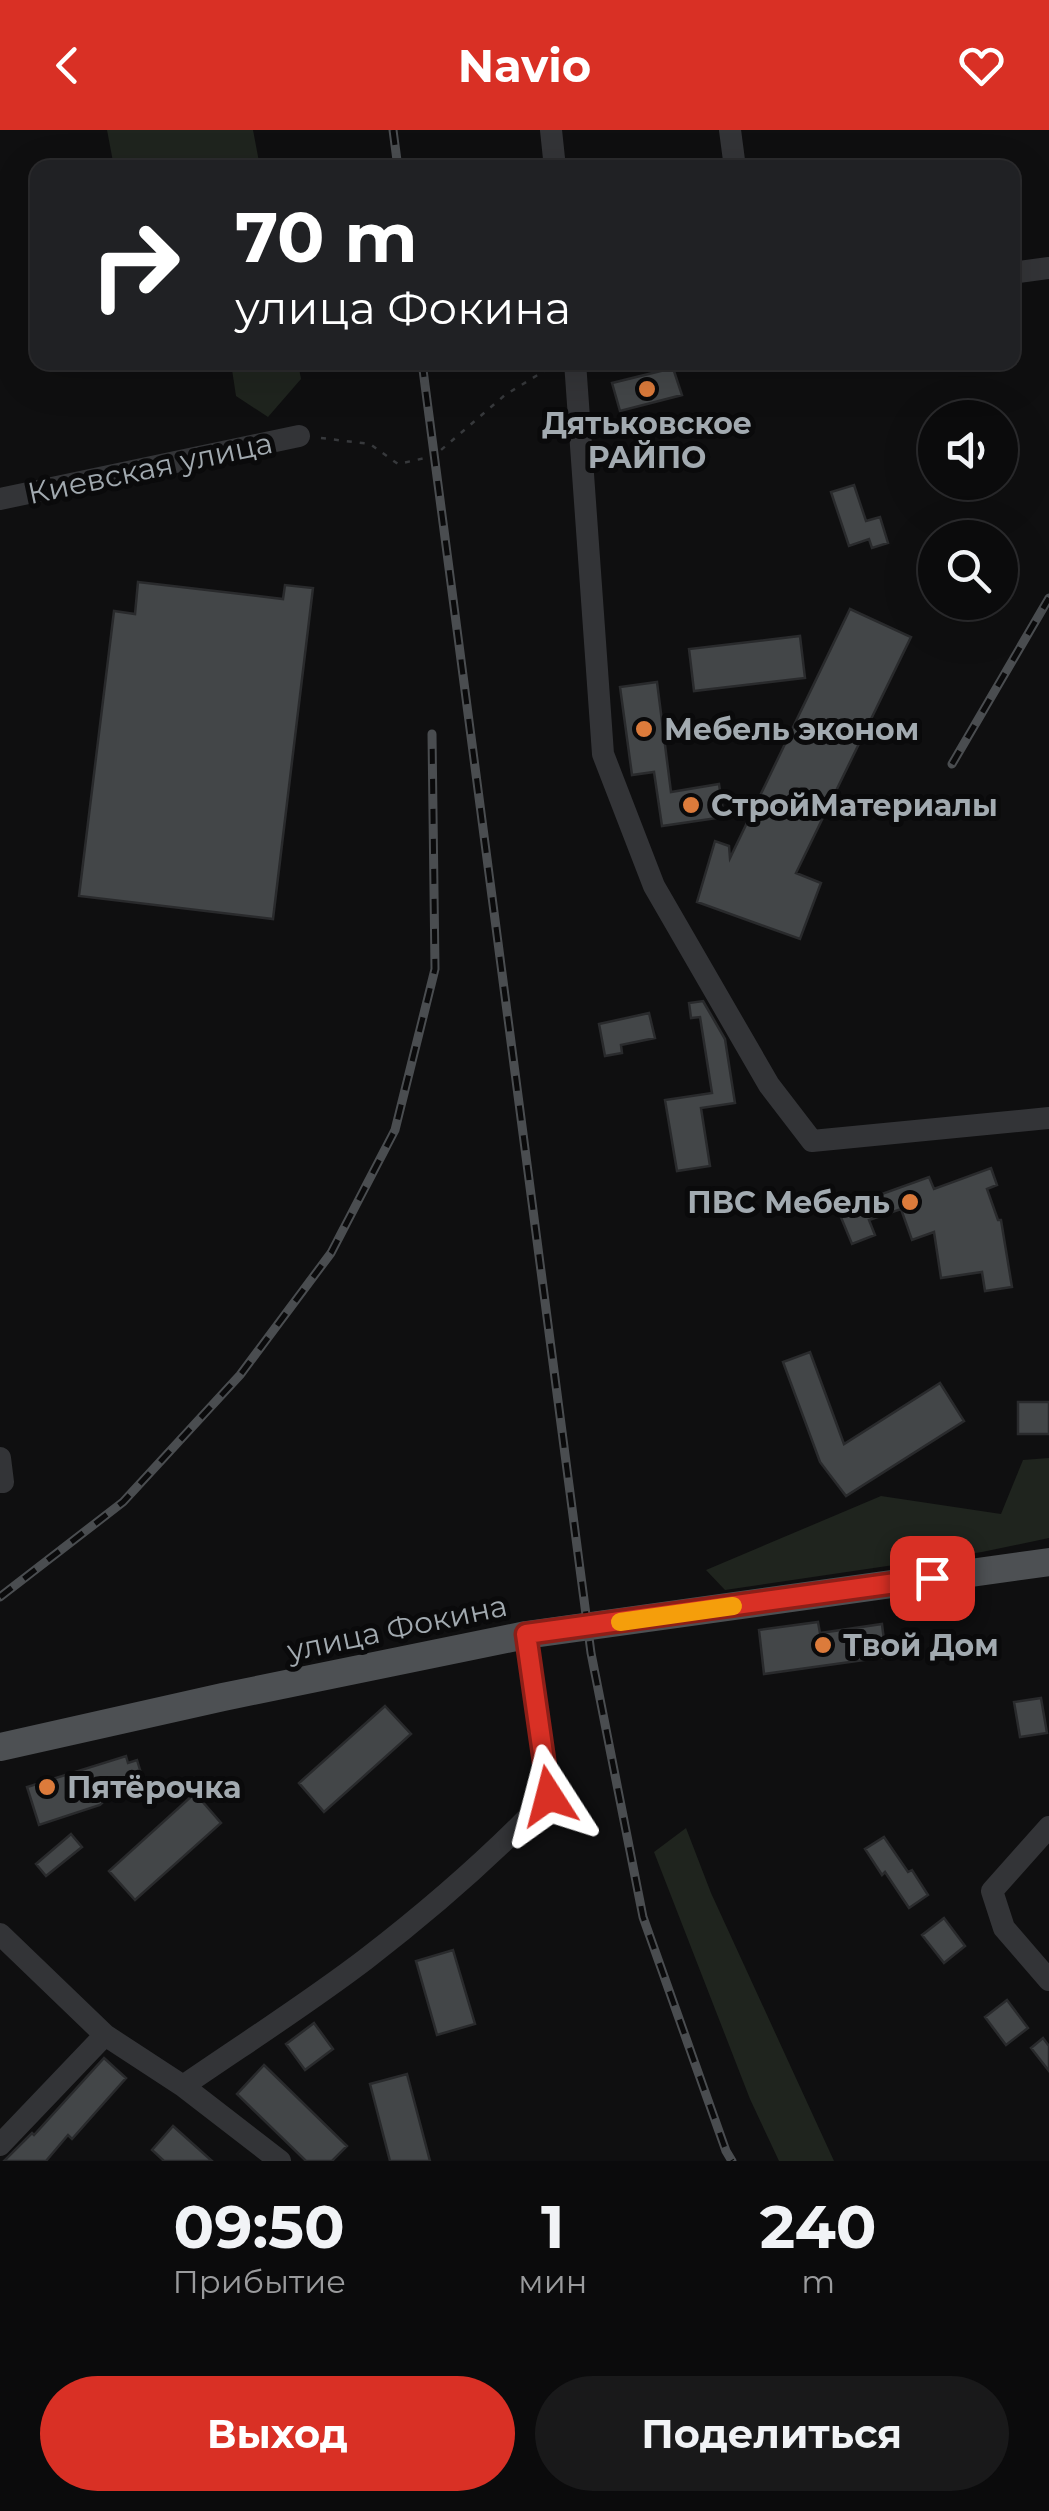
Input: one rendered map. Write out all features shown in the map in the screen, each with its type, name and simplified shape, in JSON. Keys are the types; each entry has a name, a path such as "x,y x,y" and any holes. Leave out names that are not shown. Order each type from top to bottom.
{"main road":[{"name":"улица Фокина","path":"0,1747 526,1634 1049,1562"}],"street":[{"path":"551,130 554,160"},
{"path":"730,130 734,160"},
{"path":"1020,272 1049,268"},
{"path":"576,370 603,754 654,886 769,1085 812,1141 1049,1118"},
{"name":"Киевская улица","path":"0,499 299,436"},
{"path":"183,2086 363,1962 486,1860 549,1796 526,1634"},
{"path":"1049,1827 992,1891 1004,1928 1049,1980"},
{"path":"0,1934 105,2035 183,2086 280,2161"},
{"path":"0,2146 105,2035"}],"path":[{"path":"299,436 370,444 398,464 434,456 505,395 546,370"}],"shaded area":[{"path":"107,130 253,130 259,160 113,160"},
{"path":"232,370 299,370 301,379 268,417 236,396"},
{"path":"1049,1458 1049,1538 982,1552 725,1590 706,1570 881,1496 1001,1514 1023,1460"},
{"path":"686,1828 711,1893 834,2161 779,2161 750,2099 654,1852"}],"building":[{"name":"Дятьковское РАЙПО","path":"674,370 682,395 620,411 612,383"},
{"path":"854,485 866,521 880,517 888,543 872,548 869,539 849,546 831,492"},
{"path":"138,582 283,599 285,585 313,588 273,919 79,896 114,611 135,614"},
{"path":"850,609 911,637 796,873 821,883 800,939 697,902 715,841 729,846 730,858"},
{"path":"800,636 805,678 694,691 689,649"},
{"path":"657,682 671,792 719,784 724,817 662,826 654,772 632,775 620,687"},
{"path":"703,1001 725,1039 735,1103 701,1108 710,1166 677,1171 665,1100 712,1093 700,1017 691,1018 689,1003"},
{"path":"649,1013 655,1038 621,1045 622,1053 605,1056 599,1024"},
{"path":"991,1168 997,1185 987,1189 1001,1220 1012,1287 985,1291 982,1272 941,1278 934,1232 912,1240 901,1209 869,1220 875,1235 852,1244 840,1215 880,1199 879,1195 929,1177 934,1189"},
{"path":"810,1352 844,1444 940,1383 964,1421 846,1496 820,1462 783,1362"},
{"path":"1018,1402 1049,1402 1049,1434 1018,1434"},
{"name":"Твой Дом","path":"818,1622 820,1633 882,1624 886,1657 764,1674 759,1630"},
{"path":"1041,1698 1047,1733 1020,1737 1014,1702"},
{"path":"385,1706 411,1734 324,1812 299,1783"},
{"path":"126,1756 128,1763 137,1760 141,1773 132,1775 100,1805 39,1825 27,1787"},
{"path":"195,1793 221,1823 135,1900 109,1871"},
{"path":"71,1834 82,1847 46,1876 36,1864"},
{"path":"884,1837 928,1895 909,1908 865,1849"},
{"path":"944,1918 965,1946 944,1963 922,1935"},
{"path":"453,1950 475,2024 437,2035 416,1961"},
{"path":"1007,2000 1028,2028 1006,2045 985,2017"},
{"path":"314,2023 333,2049 305,2070 286,2044"},
{"path":"1043,2038 1049,2046 1049,2071 1031,2048"},
{"path":"104,2058 126,2078 72,2139 68,2135 46,2161 4,2161 34,2135"},
{"path":"264,2065 347,2146 332,2161 306,2161 237,2094"},
{"path":"407,2074 430,2161 390,2161 370,2084"},
{"path":"173,2126 212,2161 164,2161 152,2150"}],"railway":[{"path":"393,130 397,160"},
{"path":"423,370 591,1653 643,1917 732,2161"},
{"path":"952,764 1049,598"},
{"path":"0,1597 123,1502 240,1375 331,1253 395,1130 435,969 432,734"}],"slow traffic":[{"path":"620,1622 733,1606"}],"place":[{"name":"Дятьковское РАЙПО","path":"647,389"},
{"name":"Мебель эконом","path":"644,729"},
{"name":"СтройМатериалы","path":"691,805"},
{"name":"ПВС Мебель","path":"910,1202"},
{"name":"Твой Дом","path":"823,1645"},
{"name":"Пятёрочка","path":"47,1787"}],"route":[{"path":"549,1796 526,1634 932,1578"}]}
